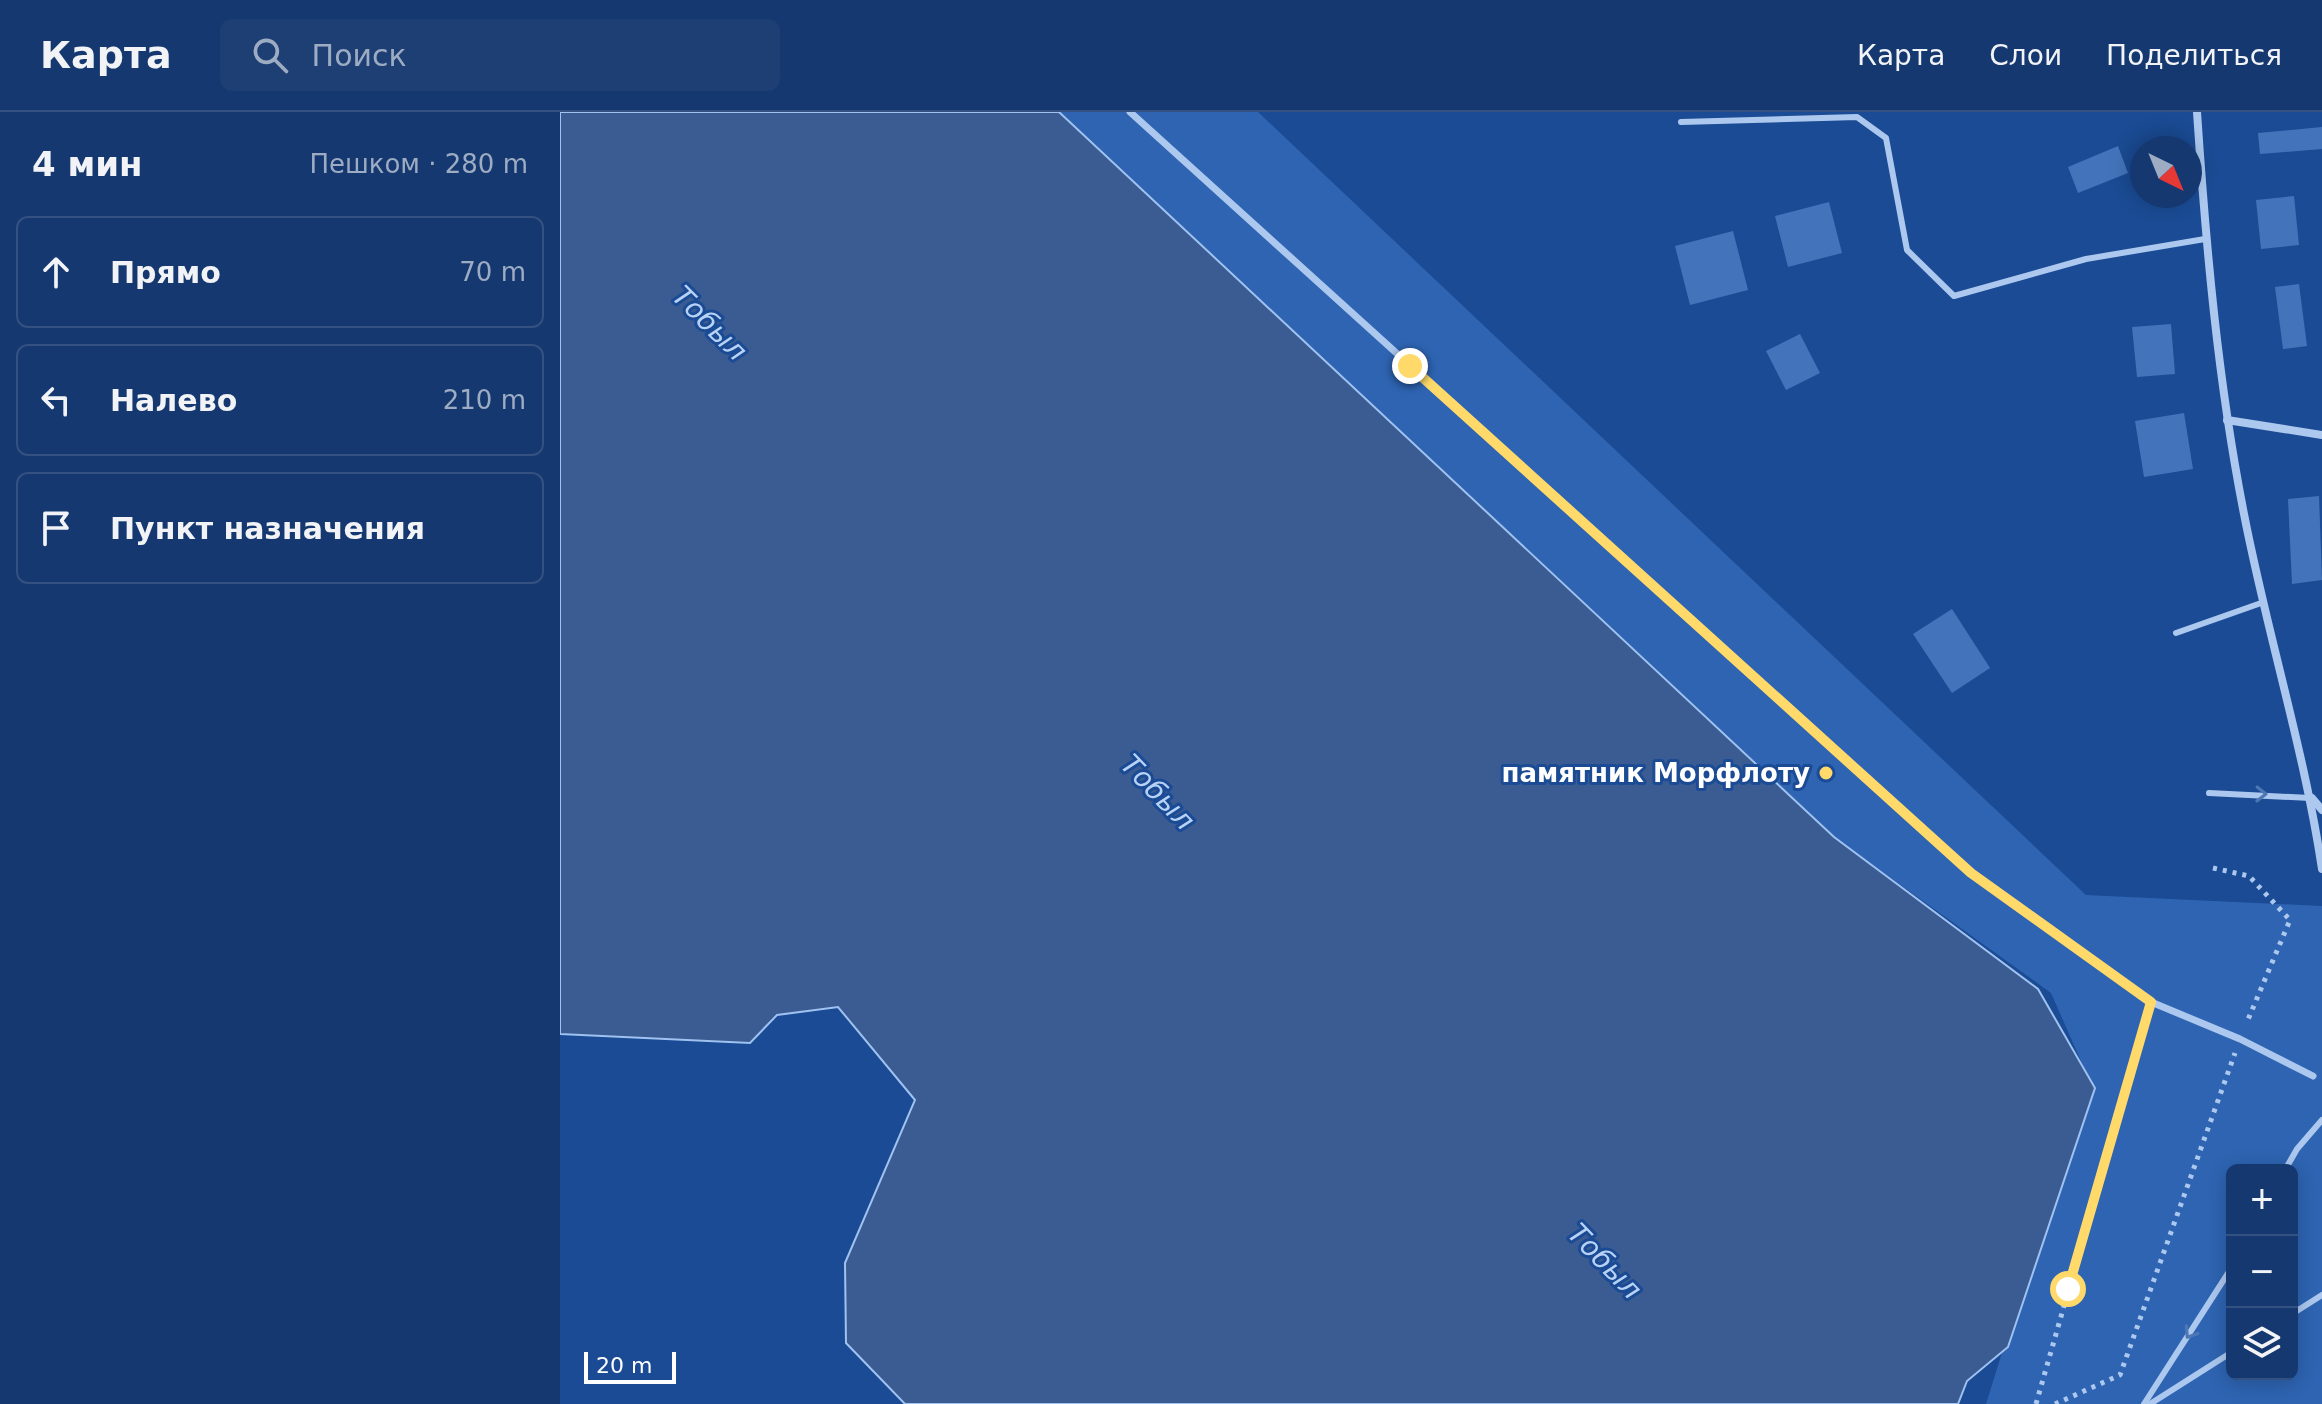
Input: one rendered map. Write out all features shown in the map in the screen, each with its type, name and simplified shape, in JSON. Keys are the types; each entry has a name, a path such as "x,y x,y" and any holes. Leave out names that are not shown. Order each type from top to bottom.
{"street":[{"path":"1130,112 1971,873 2151,1002 2240,1039 2313,1076"},
{"path":"2197,112 2205,239 2227,420 2264,602 2312,798 2322,869"},
{"path":"2227,420 2322,435"},
{"path":"2312,798 2322,810"}],"lane":[{"path":"1681,122 1857,117 1886,138 1907,250 1954,296 2086,259 2205,239"},
{"path":"2176,633 2264,602"},
{"path":"2209,793 2312,798"},
{"path":"2288,1164 2322,1120"},
{"path":"2147,1404 2226,1277"},
{"path":"2298,1310 2322,1295"},
{"path":"2147,1404 2226,1356"}],"path":[{"path":"2055,1404 2120,1375 2240,1039 2290,920 2249,876 2213,868"},
{"path":"2036,1404 2151,1002"}],"shaded area":[{"path":"1059,112 1258,112 2086,895 2322,906 2322,1404 1986,1404 2088,1077 2051,993 1834,837"}],"water":[{"name":"Тобыл","path":"560,112 1059,112 1834,837 2038,989 2095,1088 2008,1347 1967,1381 1958,1404 905,1404 846,1343 845,1263 915,1100 838,1007 777,1015 750,1043 560,1034"}],"building":[{"path":"2322,127 2322,149 2260,154 2258,133"},
{"path":"2118,146 2128,173 2078,193 2068,167"},
{"path":"2294,196 2299,245 2261,249 2256,200"},
{"path":"1829,202 1842,253 1788,267 1775,216"},
{"path":"1733,231 1748,290 1690,305 1675,246"},
{"path":"2299,284 2307,346 2283,349 2275,287"},
{"path":"2171,324 2175,374 2137,377 2132,327"},
{"path":"1800,334 1820,373 1786,390 1766,351"},
{"path":"2184,413 2193,469 2144,477 2135,421"},
{"path":"2319,496 2322,580 2292,584 2288,499"},
{"path":"1952,609 1990,668 1952,693 1913,634"}],"place":[{"name":"памятник Морфлоту","path":"1826,773"}],"route":[{"path":"1410,366 1971,873 2151,1002 2068,1289"}]}
